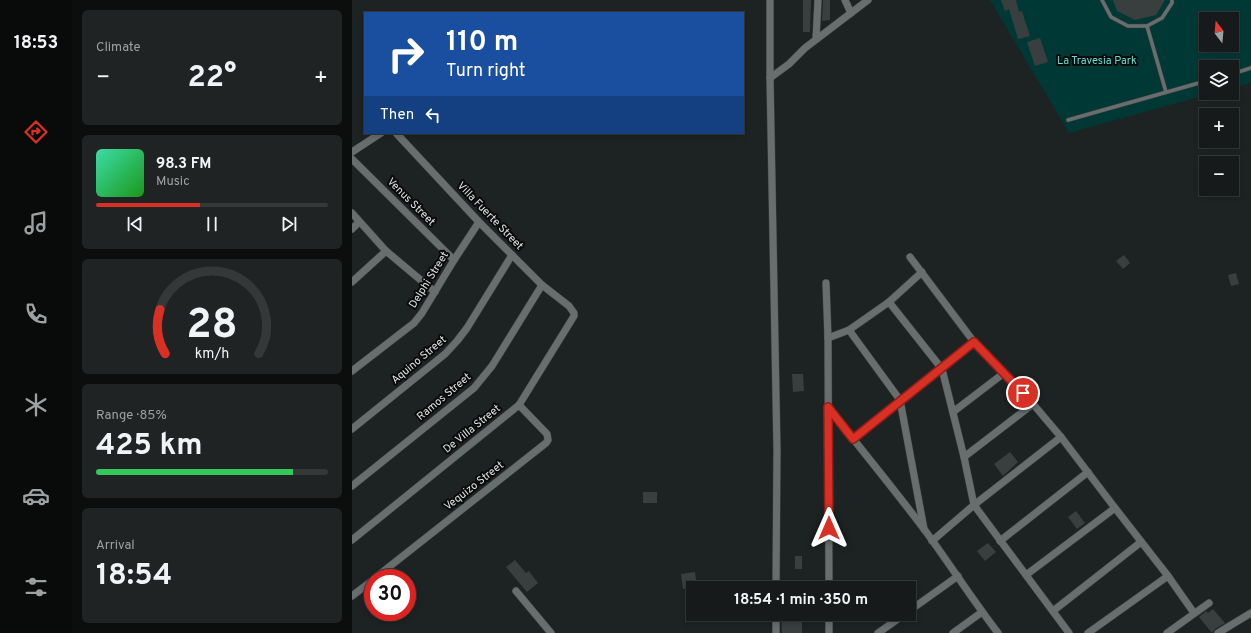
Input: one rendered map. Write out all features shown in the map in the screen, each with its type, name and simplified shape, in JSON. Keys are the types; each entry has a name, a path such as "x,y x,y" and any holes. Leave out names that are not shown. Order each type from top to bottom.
{"street":[{"path":"770,0 770,78 777,450 776,581"},
{"path":"816,40 818,0"},
{"path":"845,0 851,13"},
{"path":"770,78 789,64 805,48 868,0"},
{"path":"352,152 379,134"},
{"name":"Villa Fuerte Street","path":"397,134 479,222 542,285 572,310"},
{"name":"Venus Street","path":"352,159 454,260"},
{"path":"352,213 386,251 435,292"},
{"path":"352,228 359,222"},
{"name":"Delphi Street","path":"352,371 414,322 422,313 479,222"},
{"path":"352,282 386,251"},
{"name":"Aquino Street","path":"352,429 445,354 458,341 512,255"},
{"path":"910,257 974,342 1033,404 1061,437 1114,508 1168,576 1194,613"},
{"path":"828,338 850,330 889,302 922,272"},
{"path":"826,283 828,338 829,581"},
{"name":"Ramos Street","path":"352,486 474,388 492,366 542,285"},
{"path":"889,302 942,369 964,457 974,505 1069,633"},
{"name":"De Villa Street","path":"352,540 519,405 574,316 572,310"},
{"path":"850,330 900,400 925,530"},
{"path":"853,439 974,342"},
{"path":"953,412 1004,373"},
{"path":"964,457 1033,404"},
{"name":"Vequizo Street","path":"387,569 546,443 548,440 547,434 519,405"},
{"path":"828,407 925,530 998,633"},
{"path":"932,541 974,505 1061,437"},
{"path":"1000,541 1088,472"},
{"path":"1026,575 1114,508"},
{"path":"1053,611 1142,542"},
{"path":"916,606 958,576"},
{"path":"1088,633 1168,576"},
{"name":"Vequizo Street","path":"352,596 364,587"},
{"path":"516,592 551,633"},
{"path":"1167,633 1209,603"},
{"path":"953,633 982,612"},
{"path":"1218,633 1251,613"},
{"path":"776,621 776,633"},
{"path":"829,621 829,633"},
{"path":"878,633 895,621"}],"lane":[{"path":"1102,0 1111,17 1128,26 1147,26 1162,18 1172,3 1172,0"},
{"path":"1147,26 1166,92"},
{"path":"1239,72 1251,68"},
{"path":"1068,120 1199,83"}],"green space":[{"name":"La Travesia Park","path":"990,0 1251,0 1251,83 1239,86 1239,60 1199,60 1199,97 1069,133"}],"building":[{"path":"803,0 811,0 810,32 803,32"},
{"path":"823,0 830,0 830,20 822,21"},
{"path":"1001,0 1016,0 1019,12 1022,11 1030,36 1018,39 1009,9 1005,11"},
{"path":"1113,0 1165,0 1156,15 1135,20 1117,11"},
{"path":"1040,38 1048,62 1035,66 1027,42"},
{"path":"1124,255 1130,263 1123,269 1116,261"},
{"path":"1236,273 1239,284 1231,286 1228,275"},
{"path":"792,374 803,374 804,391 793,392"},
{"path":"1010,452 1018,462 1003,476 994,464"},
{"path":"643,492 657,492 657,503 643,503"},
{"path":"1076,511 1085,523 1077,529 1068,517"},
{"path":"988,543 996,552 985,561 977,551"},
{"path":"795,556 802,556 802,569 795,569"},
{"path":"515,560 526,573 529,571 538,583 527,592 506,567"},
{"path":"695,572 696,581 686,581 686,589 683,589 681,574"},
{"path":"1213,609 1225,623 1215,629 1212,633 1199,617 1206,611 1208,613"},
{"path":"781,621 802,621 802,633 782,633"}],"route":[{"path":"829,528 828,407 853,439 974,342 1023,393"}]}
